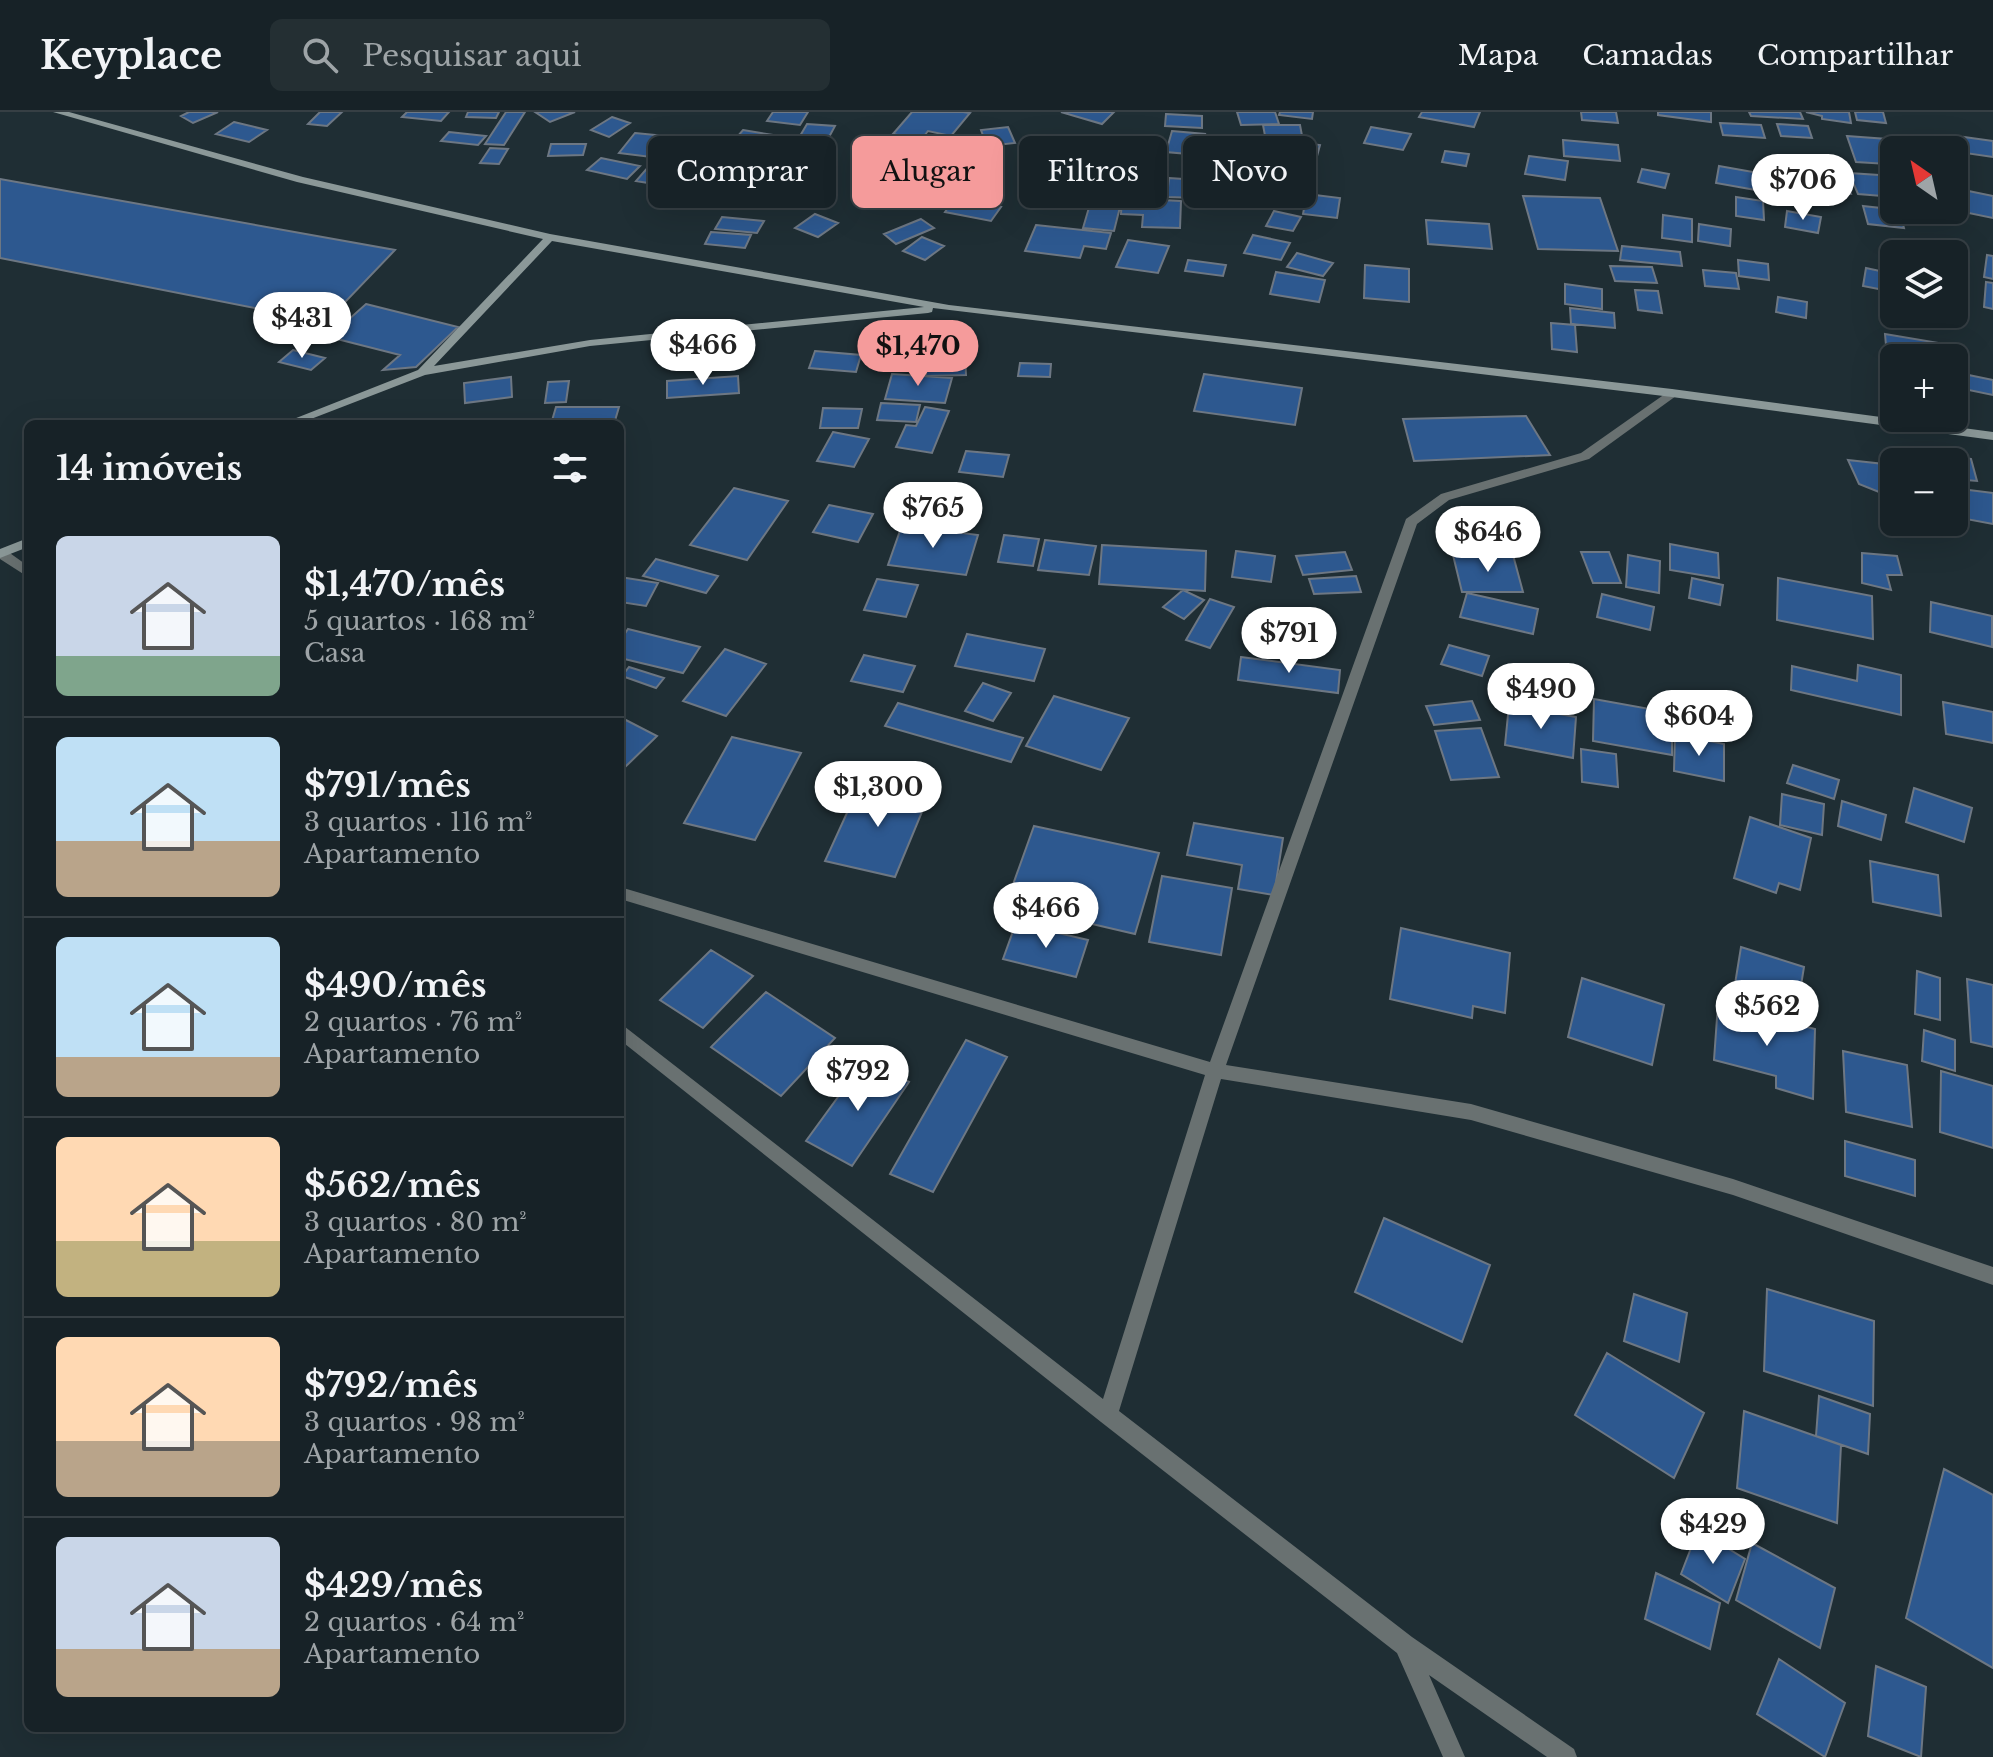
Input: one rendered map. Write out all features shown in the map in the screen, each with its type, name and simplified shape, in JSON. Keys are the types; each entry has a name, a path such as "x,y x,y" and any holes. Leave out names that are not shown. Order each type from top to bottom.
{"street":[{"path":"58,112 301,180 550,237 949,308 1672,393 1993,436"},
{"path":"422,372 550,237"},
{"path":"297,420 422,372 590,343 949,308"},
{"path":"1108,1415 1215,1071 1411,522 1445,497 1585,456 1672,393"},
{"path":"1,554 24,544"},
{"path":"1,554 24,570"},
{"path":"624,894 1215,1071 1471,1112 1733,1187 1993,1276"},
{"path":"624,1033 1404,1645 1566,1757"},
{"path":"1404,1645 1454,1757"}],"building":[{"path":"189,112 218,112 193,123 181,116"},
{"path":"320,112 342,112 327,126 308,124"},
{"path":"407,112 449,112 441,121 402,117"},
{"path":"468,112 499,112 496,118 466,117"},
{"path":"506,112 525,112 504,145 485,144"},
{"path":"535,112 575,112 550,122"},
{"path":"773,112 808,112 800,125 767,121"},
{"path":"912,112 970,113 951,136 928,131 924,136 893,134"},
{"path":"1061,112 1114,112 1102,124"},
{"path":"1237,112 1275,112 1279,124 1241,125"},
{"path":"1280,112 1313,112 1312,119 1279,115"},
{"path":"1422,112 1480,112 1474,127 1419,117"},
{"path":"1581,112 1616,112 1618,123 1582,120"},
{"path":"1658,112 1711,112 1711,122 1658,115"},
{"path":"1749,112 1800,112 1803,119 1751,116"},
{"path":"1806,112 1849,112 1851,123 1822,119 1822,116"},
{"path":"1855,112 1883,112 1886,123 1857,120"},
{"path":"1166,114 1202,116 1202,128 1165,126"},
{"path":"612,117 630,123 609,137 591,130"},
{"path":"234,122 267,130 249,142 216,134"},
{"path":"1720,123 1761,125 1765,138 1723,135"},
{"path":"807,124 835,126 830,136 800,136"},
{"path":"1777,124 1808,126 1812,138 1781,136"},
{"path":"1263,125 1300,125 1302,136 1265,136"},
{"path":"1008,127 1015,143 1003,144 1003,136 983,136 981,130"},
{"path":"1371,127 1411,134 1403,150 1364,143"},
{"path":"743,130 773,135 772,136 738,136"},
{"path":"1172,131 1205,134 1183,136 1183,154 1167,152"},
{"path":"449,132 486,136 478,145 441,141"},
{"path":"635,133 666,136 648,136 648,157 619,153"},
{"path":"1847,136 1880,138 1880,164 1856,162"},
{"path":"1968,138 1993,141 1993,157 1968,153"},
{"path":"1563,140 1618,145 1620,161 1564,156"},
{"path":"551,144 586,144 583,155 548,156"},
{"path":"490,148 508,149 499,164 480,163"},
{"path":"1445,151 1469,154 1466,166 1442,162"},
{"path":"1529,156 1568,161 1565,180 1525,174"},
{"path":"601,158 640,166 627,179 587,170"},
{"path":"1719,166 1770,175 1767,192 1716,183"},
{"path":"1805,166 1842,168 1851,194 1813,191"},
{"path":"648,167 648,183 636,181"},
{"path":"1642,169 1669,174 1665,188 1638,182"},
{"path":"1849,173 1880,175 1880,196 1858,194"},
{"path":"1169,178 1183,179 1183,198 1167,197"},
{"path":"0,179 395,250 326,322 0,258"},
{"path":"1968,191 1993,196 1993,218 1968,213"},
{"path":"1316,195 1340,198 1337,218 1303,214 1304,208 1316,208"},
{"path":"1523,196 1600,198 1618,251 1538,249"},
{"path":"1736,197 1763,201 1764,220 1736,216"},
{"path":"1167,200 1181,201 1180,228 1142,227 1143,215 1121,214 1121,208 1167,208"},
{"path":"1863,206 1880,208 1880,224 1903,224 1904,228 1868,224"},
{"path":"948,208 1000,208 991,221 945,212"},
{"path":"1089,208 1120,208 1114,231 1083,228"},
{"path":"1274,211 1301,217 1293,231 1266,226"},
{"path":"1787,211 1821,217 1818,233 1785,227"},
{"path":"815,214 838,223 818,237 795,228"},
{"path":"1663,215 1692,219 1692,242 1662,238"},
{"path":"722,217 764,221 757,233 715,229"},
{"path":"921,219 934,228 896,244 884,234"},
{"path":"1426,220 1489,224 1492,249 1428,244"},
{"path":"1699,224 1731,229 1730,246 1698,241"},
{"path":"1036,225 1111,233 1106,249 1084,246 1080,258 1025,251"},
{"path":"711,232 751,235 745,248 705,244"},
{"path":"1253,235 1290,243 1281,260 1244,253"},
{"path":"922,237 944,246 925,260 903,251"},
{"path":"1128,240 1169,246 1158,273 1116,267"},
{"path":"1622,246 1680,252 1682,266 1620,260"},
{"path":"1297,253 1333,263 1323,276 1287,267"},
{"path":"1987,255 1993,256 1993,279 1984,277"},
{"path":"1188,260 1226,265 1223,276 1185,271"},
{"path":"1738,260 1768,264 1769,280 1739,276"},
{"path":"1365,265 1409,269 1409,302 1364,298"},
{"path":"1610,266 1652,267 1657,283 1615,281"},
{"path":"1866,268 1880,271 1880,289 1863,286"},
{"path":"1703,270 1736,273 1739,289 1705,286"},
{"path":"1276,272 1325,280 1319,302 1270,294"},
{"path":"1986,282 1993,283 1993,309 1984,307"},
{"path":"1565,284 1602,289 1602,309 1565,304"},
{"path":"1635,290 1658,291 1662,313 1638,310"},
{"path":"1778,297 1807,302 1806,318 1776,312"},
{"path":"366,304 458,327 416,367 383,370 400,355 329,337"},
{"path":"1570,308 1614,313 1615,328 1571,324"},
{"path":"1551,323 1575,325 1577,352 1552,349"},
{"path":"1885,334 1939,344 1886,344"},
{"path":"293,350 325,358 311,370 279,362"},
{"path":"815,351 861,355 856,372 809,368"},
{"path":"965,351 966,375 926,376 926,352"},
{"path":"1020,363 1051,364 1050,377 1018,376"},
{"path":"892,374 952,378 945,403 885,399"},
{"path":"1204,374 1302,388 1295,425 1194,411"},
{"path":"1968,375 1993,380 1993,395 1968,390"},
{"path":"738,376 739,393 667,398 667,381"},
{"path":"511,377 512,397 465,403 464,383"},
{"path":"569,381 566,402 545,403 548,382"},
{"path":"881,403 920,405 916,422 877,420"},
{"path":"556,407 619,407 615,420 552,420"},
{"path":"925,407 949,411 932,453 896,447 906,425 916,426"},
{"path":"823,408 862,409 858,428 820,428"},
{"path":"1526,416 1550,455 1414,461 1403,419"},
{"path":"833,432 869,439 854,467 817,461"},
{"path":"966,451 1009,455 1003,477 959,472"},
{"path":"1968,459 1971,459 1977,481 1968,480"},
{"path":"1848,460 1880,464 1880,492 1859,484"},
{"path":"734,488 788,501 747,560 690,545"},
{"path":"1968,490 1993,493 1993,524 1968,519"},
{"path":"829,505 873,514 858,542 813,532"},
{"path":"902,525 978,535 966,575 888,565"},
{"path":"1004,535 1039,539 1033,566 998,562"},
{"path":"1045,540 1096,546 1089,575 1038,570"},
{"path":"1670,544 1718,553 1719,578 1670,570"},
{"path":"1102,545 1206,551 1205,591 1099,584"},
{"path":"1236,551 1275,556 1271,582 1232,577"},
{"path":"1345,552 1352,570 1303,575 1296,556"},
{"path":"1581,552 1609,552 1621,583 1593,583"},
{"path":"1862,553 1897,556 1902,575 1887,575 1891,590 1862,583"},
{"path":"1453,555 1513,555 1523,592 1462,592"},
{"path":"1628,555 1660,561 1659,593 1626,587"},
{"path":"656,559 718,576 706,593 643,576"},
{"path":"1356,576 1361,592 1314,594 1309,579"},
{"path":"624,578 658,583 646,606 624,603"},
{"path":"1692,578 1723,585 1720,605 1689,598"},
{"path":"1778,578 1872,596 1873,639 1777,620"},
{"path":"877,579 918,585 906,617 864,610"},
{"path":"1183,590 1204,600 1184,619 1163,607"},
{"path":"1467,593 1538,609 1533,634 1460,617"},
{"path":"1602,594 1654,607 1650,630 1597,617"},
{"path":"1210,599 1234,607 1210,648 1186,640"},
{"path":"1931,602 1992,616 1992,647 1930,632"},
{"path":"628,629 700,647 683,673 624,659 624,635"},
{"path":"967,634 1045,649 1034,681 955,666"},
{"path":"1449,645 1489,656 1482,676 1441,664"},
{"path":"725,649 766,664 726,716 683,701"},
{"path":"864,655 915,666 903,692 851,681"},
{"path":"1241,657 1340,670 1338,693 1238,680"},
{"path":"1858,665 1901,675 1901,715 1791,690 1792,666 1857,681"},
{"path":"629,667 664,678 656,688 624,677"},
{"path":"1513,671 1581,686 1578,712 1508,698"},
{"path":"983,683 1011,693 993,721 965,711"},
{"path":"1054,696 1129,718 1101,770 1026,746"},
{"path":"1594,699 1672,713 1672,755 1593,741"},
{"path":"1472,701 1480,720 1434,725 1426,706"},
{"path":"1943,702 1993,712 1993,743 1946,734"},
{"path":"898,703 1023,738 1011,762 885,726"},
{"path":"1509,705 1576,717 1573,758 1505,745"},
{"path":"624,719 657,736 624,768"},
{"path":"1481,728 1499,777 1451,780 1435,731"},
{"path":"1675,734 1724,744 1724,781 1674,771"},
{"path":"732,737 801,753 755,840 684,823"},
{"path":"1581,749 1616,754 1618,787 1582,782"},
{"path":"1793,765 1839,780 1834,799 1787,783"},
{"path":"862,780 929,795 895,877 825,861"},
{"path":"1914,788 1972,808 1964,842 1906,822"},
{"path":"1782,794 1824,804 1822,835 1780,825"},
{"path":"1842,801 1886,815 1881,840 1838,826"},
{"path":"1750,817 1811,838 1800,890 1779,883 1776,893 1734,878"},
{"path":"1194,823 1283,838 1274,895 1238,889 1242,865 1187,855"},
{"path":"1034,826 1159,853 1135,934 1006,904"},
{"path":"1870,861 1938,875 1941,916 1873,902"},
{"path":"1162,876 1232,888 1221,955 1149,942"},
{"path":"1016,923 1088,940 1076,977 1003,959"},
{"path":"1401,928 1510,953 1505,1013 1473,1006 1472,1018 1390,999"},
{"path":"1741,947 1804,967 1798,1004 1735,984"},
{"path":"711,950 753,976 703,1028 660,1000"},
{"path":"1917,971 1940,978 1940,1020 1915,1014"},
{"path":"1582,978 1664,1005 1652,1065 1568,1037"},
{"path":"1967,979 1993,985 1993,1047 1971,1042"},
{"path":"766,992 835,1038 781,1096 711,1047"},
{"path":"1718,1004 1815,1029 1813,1099 1776,1088 1776,1076 1714,1060"},
{"path":"1924,1030 1955,1040 1955,1071 1922,1061"},
{"path":"966,1040 1007,1057 933,1192 890,1174"},
{"path":"1843,1051 1907,1065 1912,1127 1846,1112"},
{"path":"865,1060 909,1082 852,1166 806,1141"},
{"path":"1941,1071 1993,1086 1993,1148 1940,1132"},
{"path":"1845,1141 1915,1160 1915,1196 1845,1176"},
{"path":"1384,1218 1490,1265 1462,1342 1355,1292"},
{"path":"1767,1289 1874,1321 1873,1406 1764,1371"},
{"path":"1634,1294 1687,1313 1679,1362 1624,1341"},
{"path":"1607,1353 1704,1413 1674,1478 1575,1415"},
{"path":"1819,1396 1870,1414 1868,1454 1816,1436"},
{"path":"1744,1411 1841,1445 1837,1523 1737,1488"},
{"path":"1944,1469 1993,1495 1993,1668 1906,1618"},
{"path":"1698,1530 1745,1559 1728,1603 1681,1574"},
{"path":"1752,1543 1835,1588 1820,1648 1736,1600"},
{"path":"1656,1573 1720,1603 1710,1649 1645,1619"},
{"path":"1779,1659 1845,1703 1825,1757 1757,1714"},
{"path":"1876,1666 1926,1687 1921,1757 1868,1736"}]}
